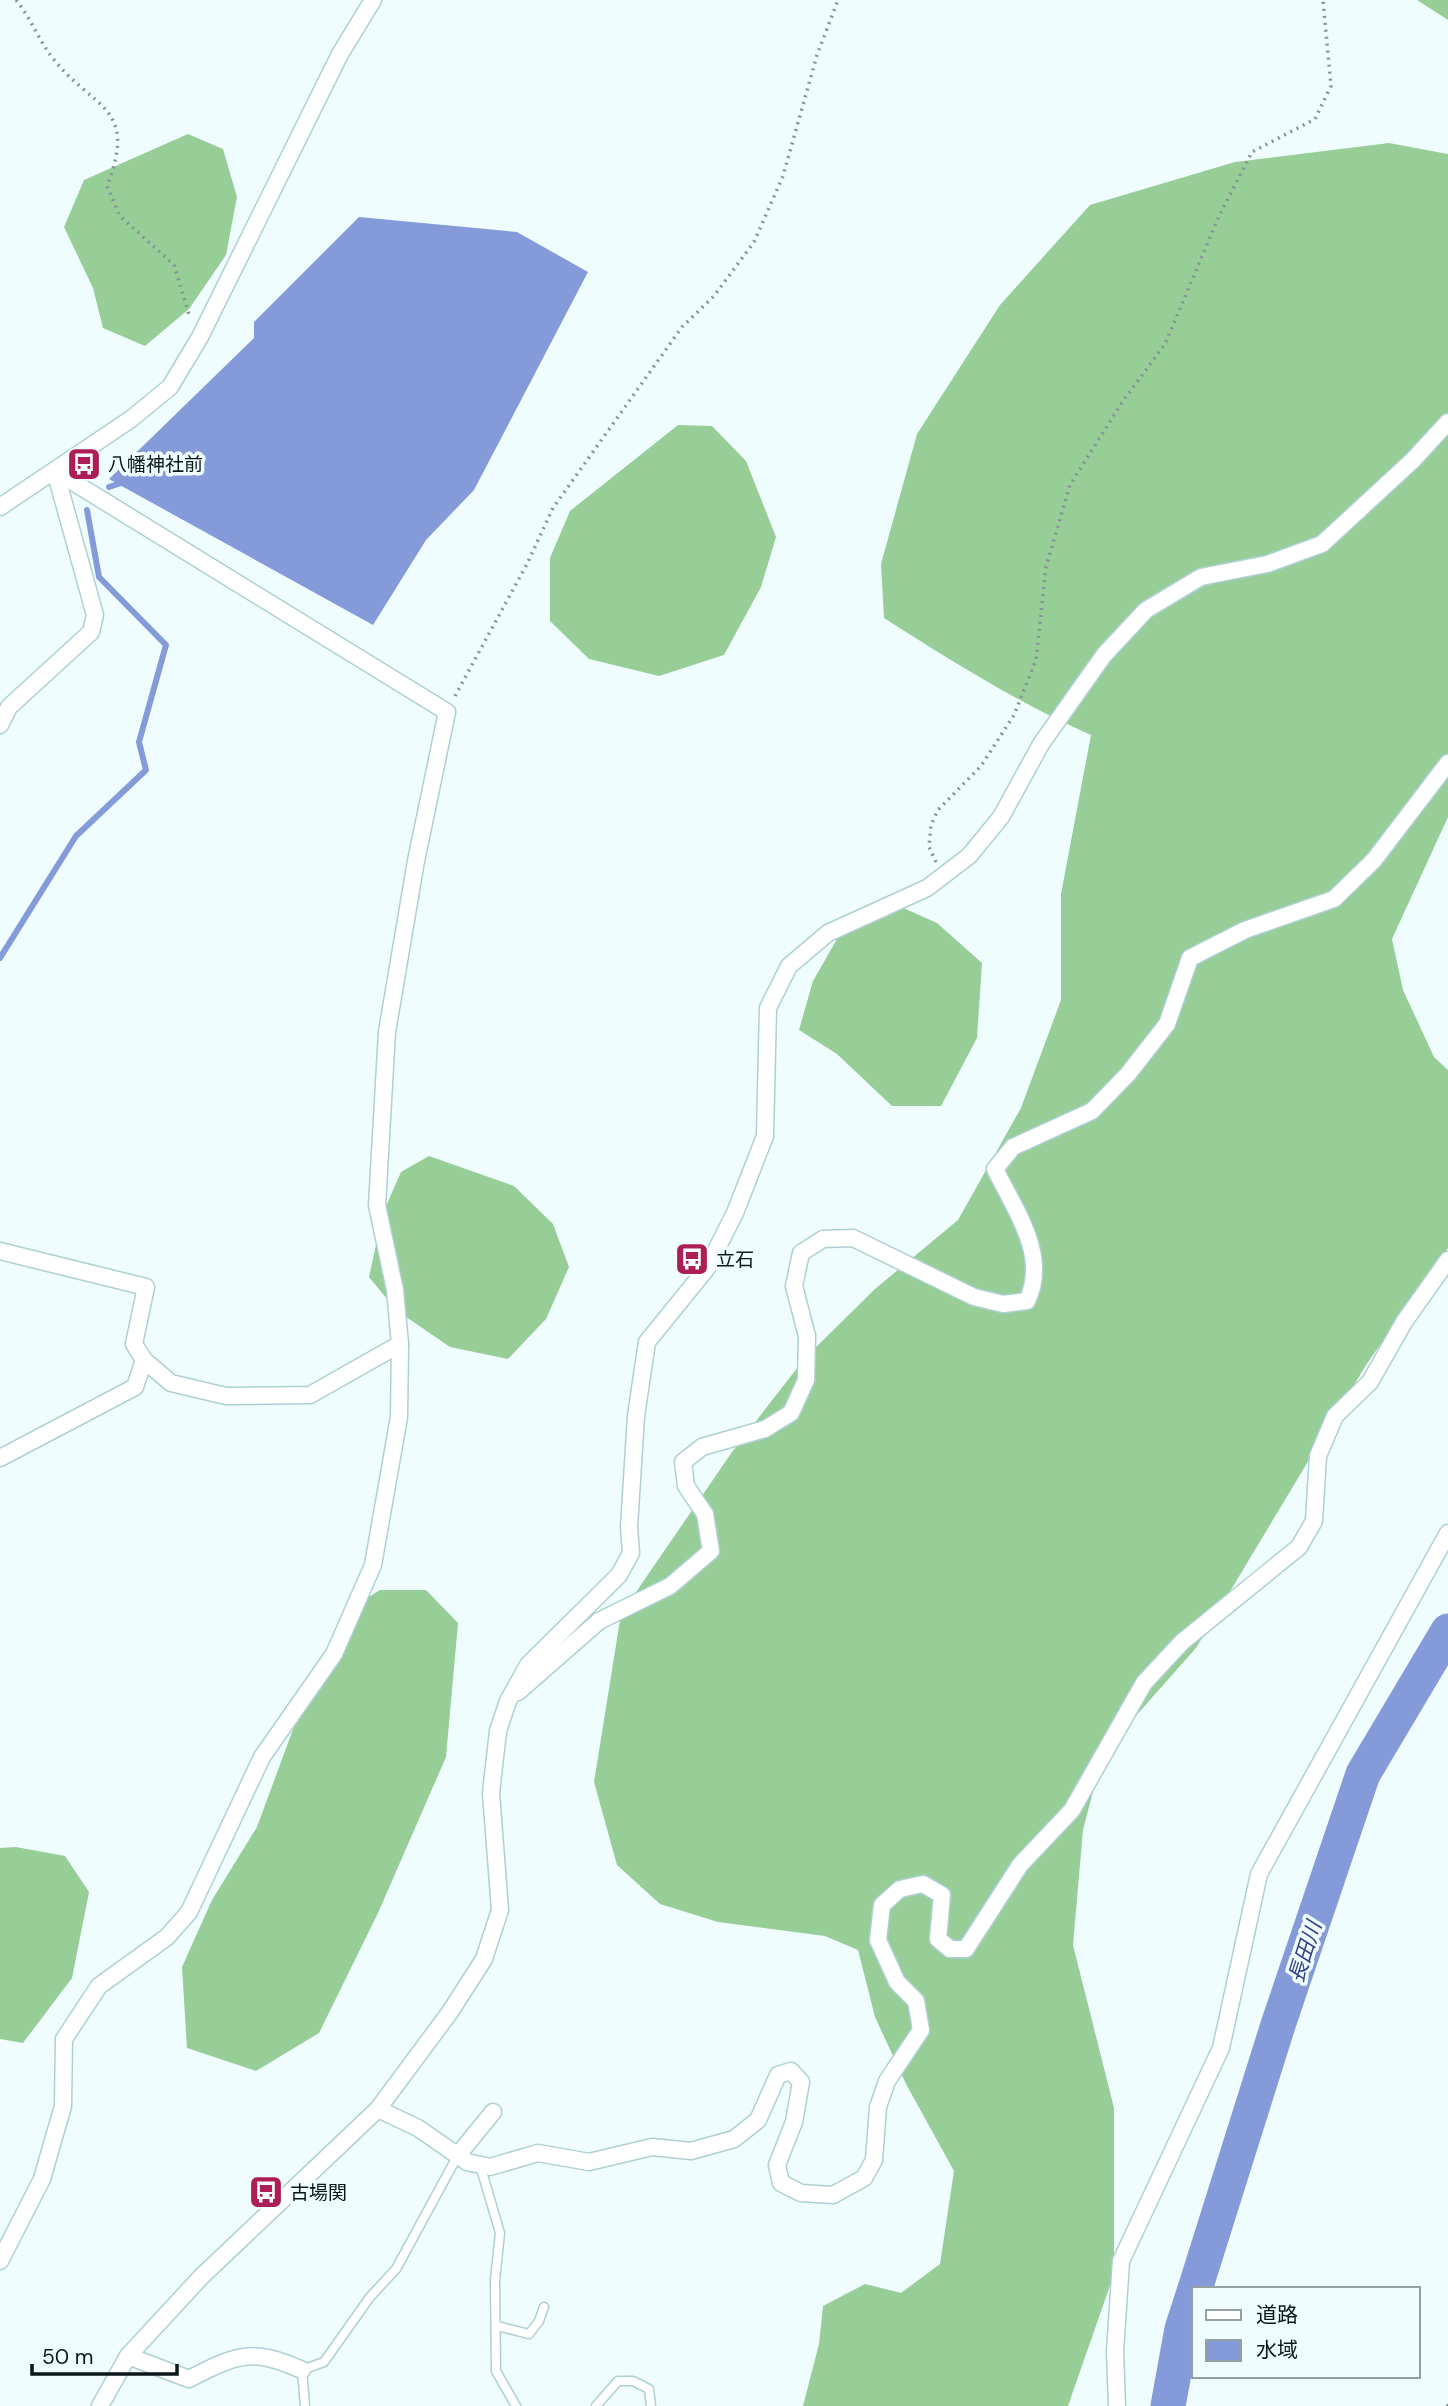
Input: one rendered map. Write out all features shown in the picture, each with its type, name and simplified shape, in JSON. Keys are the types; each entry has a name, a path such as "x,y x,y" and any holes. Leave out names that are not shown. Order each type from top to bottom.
{"street":[{"path":"0,508 131,419 170,387 200,337 340,54 373,0"},
{"path":"100,2406 128,2356 201,2277 378,2109 450,2012 484,1959 500,1910 491,1793 498,1731 508,1701 528,1665 619,1575 631,1553 629,1527 636,1416 647,1342 707,1268 735,1213 765,1136 768,1008 789,966 828,933 927,888 969,856 1001,817 1041,744 1104,654 1146,610 1201,577 1267,564 1322,544 1413,460 1448,422"},
{"path":"0,2261 42,2179 63,2106 64,2039 99,1986 167,1937 189,1912 262,1757 334,1654 373,1565 399,1417 401,1344 395,1290 377,1205 387,1032 415,860 447,712 55,471"},
{"path":"0,725 9,707 90,632 95,615 55,471"},
{"path":"508,1701 599,1621 670,1586 710,1551 705,1514 685,1486 683,1462 702,1447 765,1429 791,1413 806,1380 807,1336 794,1286 801,1253 823,1239 853,1238 974,1297 1003,1304 1027,1301 1035,1283 1033,1250 995,1169 1013,1147 1092,1111 1128,1074 1167,1024 1190,958 1245,930 1334,899 1374,860 1448,763"},
{"path":"0,1251 146,1287 134,1344 144,1360 171,1383 226,1396 310,1395 401,1344"},
{"path":"378,2109 418,2128 467,2162 490,2167 538,2152 589,2162 652,2147 691,2151 734,2138 758,2120 778,2075 791,2071 801,2082 794,2122 777,2165 781,2183 801,2193 833,2195 864,2178 874,2160 878,2107 887,2081 920,2030 916,2001 897,1982 878,1940 882,1905 900,1889 923,1884 942,1895 938,1939 950,1949 966,1949 1020,1865 1072,1810 1144,1683 1182,1642 1298,1548 1314,1521 1318,1456 1335,1416 1370,1382 1404,1321 1448,1260"},
{"path":"0,1458 135,1387 144,1360"},
{"path":"1117,2406 1115,2353 1121,2261 1221,2048 1259,1874 1448,1533"},
{"path":"458,2155 493,2112"},
{"path":"128,2356 148,2361 189,2379 234,2356 278,2359 302,2370"}],"lane":[{"path":"305,2406 302,2370 324,2362 370,2297 396,2269 458,2155"},
{"path":"480,2165 500,2233 495,2280 496,2371 516,2406"},
{"path":"497,2326 529,2334 540,2321 544,2307"},
{"path":"596,2406 618,2381 633,2381 649,2389 651,2406"}],"path":[{"path":"16,0 51,56 77,84 107,109 119,131 116,164 107,186 120,216 174,265 191,323 200,337"},
{"path":"447,712 527,564 553,508 682,327 713,296 754,242 783,176 817,55 838,0"},
{"path":"942,877 929,847 931,825 938,810 981,766 1014,715 1036,660 1045,567 1070,485 1123,401 1165,344 1219,216 1252,152 1315,119 1331,86 1323,0"}],"green space":[{"path":"1417,0 1448,0 1448,20"},
{"path":"188,134 223,149 237,197 226,255 189,309 145,346 103,328 93,288 64,227 84,180"},
{"path":"1389,143 1448,154 1448,817 1392,939 1403,990 1434,1057 1448,1070 1448,1248 1366,1365 1196,1648 1103,1753 1083,1830 1073,1945 1114,2108 1114,2274 1068,2406 803,2406 819,2344 823,2306 865,2284 901,2293 940,2264 954,2171 906,2084 875,2017 858,1950 825,1936 718,1922 660,1904 617,1865 594,1782 621,1614 732,1452 805,1358 875,1289 958,1220 1021,1108 1061,1000 1061,894 1091,735 1011,695 884,618 881,564 917,434 1000,305 1090,205 1235,162"},
{"path":"678,425 712,426 746,461 776,537 761,587 724,655 659,676 589,659 550,621 550,558 570,511"},
{"path":"890,902 937,923 982,963 977,1038 941,1106 892,1106 837,1054 799,1030 813,981 845,925"},
{"path":"429,1156 514,1186 553,1224 569,1267 546,1319 508,1359 450,1347 396,1310 369,1277 383,1213 401,1172"},
{"path":"380,1590 426,1590 458,1623 446,1757 378,1913 319,2033 256,2071 187,2048 182,1967 212,1900 257,1827 295,1724 343,1613"},
{"path":"16,1847 65,1856 89,1892 72,1978 23,2043 0,2039 0,1848"}],"water":[{"path":"359,217 517,232 588,272 474,490 426,540 373,625 109,479 254,338 254,322"}],"waterway":[{"path":"109,487 124,482"},
{"path":"0,958 76,836 146,770 139,742 166,645 99,577 87,510"},
{"name":"長田川","path":"1196,2287 1278,2025 1363,1774 1448,1631"},
{"name":"長田川","path":"1168,2406 1182,2329 1192,2298"}],"place":[{"name":"八幡神社前","path":"84,464"},
{"name":"立石","path":"692,1259"},
{"name":"古場関","path":"266,2192"}]}
